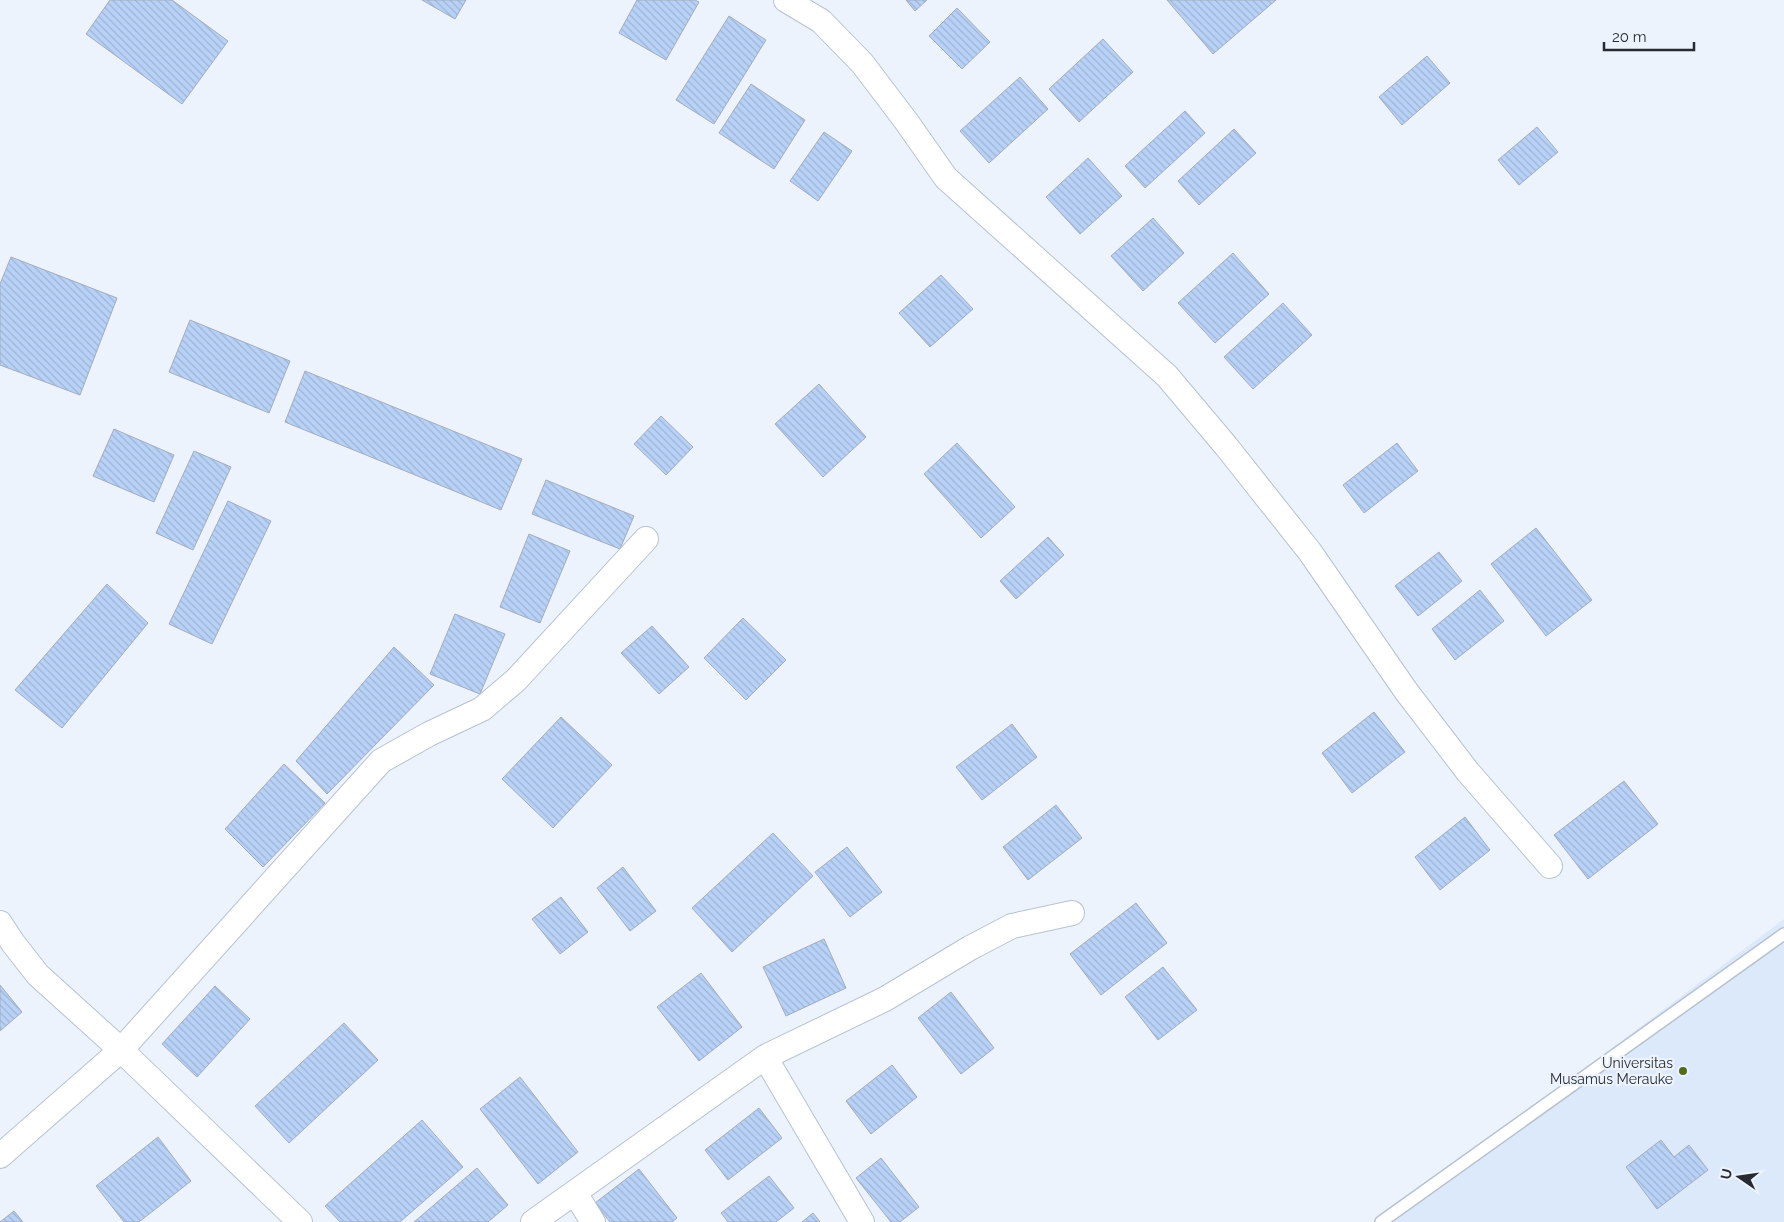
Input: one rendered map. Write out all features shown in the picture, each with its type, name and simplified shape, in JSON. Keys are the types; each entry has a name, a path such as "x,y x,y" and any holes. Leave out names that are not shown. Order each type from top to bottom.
{"street":[{"path":"786,0 821,21 862,63 946,178 1167,376 1226,446 1310,552 1406,691 1468,772 1550,866"},
{"path":"0,1156 121,1050 381,761 415,741 482,709 516,680 646,539"},
{"path":"532,1222 766,1057 885,999 970,948 1012,926 1072,912"},
{"path":"0,922 13,944 38,975 121,1050 300,1222"},
{"path":"766,1057 862,1222"},
{"path":"575,1193 593,1222"}],"lane":[{"path":"1381,1222 1784,934"}],"shaded area":[{"name":"Universitas Musamus Merauke","path":"1784,919 1784,1222 1381,1222"}],"building":[{"path":"110,0 172,0 228,41 182,104 86,34"},
{"path":"422,0 466,0 455,19"},
{"path":"637,0 695,0 699,2 666,60 619,33"},
{"path":"906,0 927,0 915,11"},
{"path":"1167,0 1276,0 1213,54"},
{"path":"957,8 990,42 962,69 929,36"},
{"path":"729,16 766,40 714,124 676,100"},
{"path":"1103,39 1133,72 1079,122 1049,89"},
{"path":"1427,56 1450,83 1402,125 1379,97"},
{"path":"1020,77 1048,109 989,163 960,131"},
{"path":"751,84 805,120 774,169 719,133"},
{"path":"1185,111 1205,133 1145,188 1125,166"},
{"path":"1537,127 1558,152 1519,185 1498,160"},
{"path":"1234,129 1256,153 1199,205 1178,181"},
{"path":"824,132 852,151 818,201 790,181"},
{"path":"1088,158 1122,196 1080,234 1046,197"},
{"path":"1153,218 1184,253 1143,291 1111,256"},
{"path":"1233,253 1269,294 1215,343 1178,303"},
{"path":"11,257 117,298 80,395 0,365 0,284"},
{"path":"941,275 973,309 930,347 899,313"},
{"path":"1283,303 1312,335 1253,389 1224,357"},
{"path":"190,320 290,361 269,413 169,372"},
{"path":"305,371 522,459 501,510 285,422"},
{"path":"819,384 866,437 823,477 775,424"},
{"path":"661,416 693,447 666,475 634,444"},
{"path":"114,429 174,455 154,502 93,476"},
{"path":"957,443 1015,507 981,538 924,474"},
{"path":"1397,443 1418,471 1364,513 1343,485"},
{"path":"194,451 231,467 193,550 156,533"},
{"path":"546,480 634,516 620,549 532,514"},
{"path":"228,501 271,521 212,644 169,624"},
{"path":"1536,528 1592,600 1546,636 1491,564"},
{"path":"529,534 570,551 540,623 500,607"},
{"path":"1048,537 1064,555 1016,599 1000,581"},
{"path":"1439,552 1462,581 1418,616 1395,586"},
{"path":"107,584 148,623 62,728 15,690"},
{"path":"1480,590 1504,621 1455,660 1432,629"},
{"path":"455,614 505,634 480,694 430,674"},
{"path":"743,618 786,660 746,700 704,658"},
{"path":"652,626 689,667 659,694 621,653"},
{"path":"394,647 434,685 327,794 296,761"},
{"path":"1374,712 1405,752 1352,793 1322,753"},
{"path":"561,717 612,765 553,828 502,779"},
{"path":"1012,724 1037,757 982,800 956,767"},
{"path":"284,764 325,803 263,867 225,829"},
{"path":"1624,781 1658,824 1588,879 1554,835"},
{"path":"1056,805 1082,838 1028,880 1003,847"},
{"path":"1465,817 1490,850 1440,890 1415,857"},
{"path":"773,833 813,876 732,952 692,908"},
{"path":"847,847 882,892 850,917 815,872"},
{"path":"623,867 656,911 630,931 597,888"},
{"path":"561,897 588,932 560,954 532,919"},
{"path":"1136,903 1167,943 1101,995 1070,954"},
{"path":"824,939 846,988 786,1016 763,967"},
{"path":"1163,967 1197,1010 1158,1040 1125,997"},
{"path":"701,973 742,1027 699,1061 657,1007"},
{"path":"0,985 22,1012 0,1031"},
{"path":"215,986 250,1019 197,1077 162,1044"},
{"path":"951,992 994,1048 961,1074 918,1018"},
{"path":"344,1023 378,1060 289,1143 255,1106"},
{"path":"892,1065 917,1097 871,1134 846,1101"},
{"path":"520,1077 578,1152 538,1184 480,1109"},
{"path":"759,1108 782,1138 728,1180 705,1150"},
{"path":"422,1120 463,1167 400,1222 340,1222 325,1206"},
{"path":"158,1137 191,1181 139,1222 124,1222 96,1186"},
{"path":"1661,1140 1674,1157 1689,1145 1708,1170 1657,1209 1626,1167"},
{"path":"881,1158 919,1207 900,1222 891,1222 856,1178"},
{"path":"477,1168 508,1205 488,1222 414,1222"},
{"path":"639,1169 677,1218 672,1222 610,1222 595,1203"},
{"path":"769,1176 794,1208 776,1222 728,1222 721,1213"},
{"path":"14,1211 23,1222 0,1222"},
{"path":"813,1213 820,1222 802,1222"}],"place":[{"name":"Universitas Musamus Merauke","path":"1683,1071"}]}
